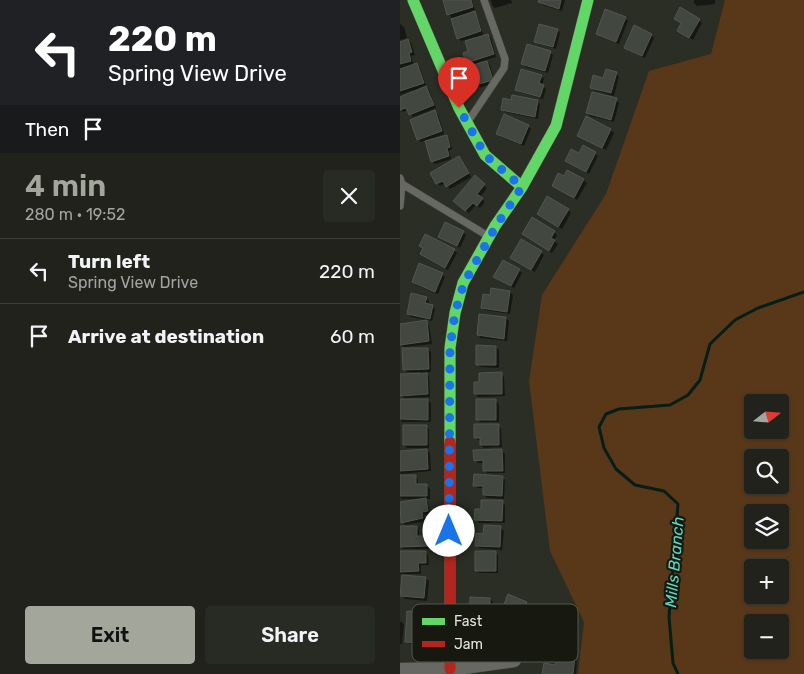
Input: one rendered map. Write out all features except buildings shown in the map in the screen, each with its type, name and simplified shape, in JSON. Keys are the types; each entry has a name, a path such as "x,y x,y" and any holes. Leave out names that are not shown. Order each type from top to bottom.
{"street":[{"path":"413,0 459,108 485,155 522,187"},
{"path":"450,604 450,348 455,313 464,283 489,236 522,187 556,126 588,0"},
{"path":"450,662 450,669"},
{"path":"400,670 450,669 500,662"}],"lane":[{"path":"468,123 504,68 505,59 484,0"},
{"path":"400,206 401,181 489,236"}],"shaded area":[{"path":"725,0 804,0 804,674 578,674 584,622 578,609 578,604 575,604 550,551 529,381 542,295 606,194 649,71 711,54"}],"waterway":[{"name":"Mills Branch","path":"678,674 673,663 669,617 678,504 664,491 635,485 616,469 604,448 599,427 606,414 619,409 670,405 688,395 700,380 710,344 735,320 758,308 804,292"}],"traffic: fast":[{"path":"413,0 459,108 485,155 522,187"},
{"path":"450,442 450,348 455,313 463,283 495,226 522,187 556,126 588,0"}],"traffic: jam":[{"path":"450,442 450,604"},
{"path":"450,662 450,669"}],"route":[{"path":"449,531 450,348 455,313 464,283 496,226 522,187 485,155 459,108"}]}
